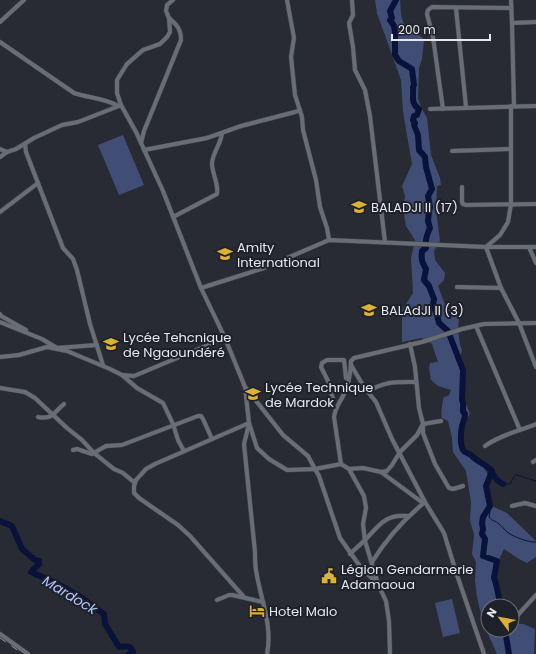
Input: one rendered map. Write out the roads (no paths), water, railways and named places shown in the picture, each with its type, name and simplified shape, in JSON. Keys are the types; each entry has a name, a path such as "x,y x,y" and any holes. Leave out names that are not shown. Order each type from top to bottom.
{"street":[{"path":"0,22 24,0"},
{"path":"173,0 167,5 166,11 169,18 170,32 165,41 143,50 127,64 121,72 117,80 117,93 120,106 144,150 173,217 201,288 225,338 245,387 250,423 257,448 269,459 287,470 315,469 341,464 349,469 364,496 366,508 363,524 365,541 378,584 386,601 389,621 390,654"},
{"path":"287,0 294,38 291,57 295,95 302,117 302,130 316,180 320,208 327,228 329,240"},
{"path":"352,0 353,15 349,23 355,70 365,90 370,116 385,242"},
{"path":"486,246 500,235 505,228 508,222 511,204 513,106 511,0"},
{"path":"443,108 433,37 427,14 428,10 432,7 511,8"},
{"path":"456,8 466,107"},
{"path":"141,144 144,131 181,40 181,34 178,26 169,18"},
{"path":"512,23 536,22"},
{"path":"0,42 74,93 120,106"},
{"path":"0,157 7,152 16,149 62,125 78,122 120,106"},
{"path":"430,109 536,106"},
{"path":"144,150 207,138 241,126 300,110"},
{"path":"173,217 218,194 218,189 212,172 212,165 214,154 221,139 222,133"},
{"path":"25,144 26,152 63,248 73,259 77,270 90,324 103,365"},
{"path":"0,149 7,152"},
{"path":"452,151 511,149"},
{"path":"0,212 38,183"},
{"path":"462,187 463,204 536,204"},
{"path":"201,288 264,268 329,240 529,248 536,247"},
{"path":"486,246 501,288 519,323 536,368"},
{"path":"529,248 536,263"},
{"path":"457,287 501,288"},
{"path":"0,314 1,316 57,348 103,365 122,375 138,388 163,403 184,452"},
{"path":"0,322 42,339"},
{"path":"341,464 334,410 342,398 346,388 351,361 354,358 476,326 499,323 536,323"},
{"path":"476,326 520,430"},
{"path":"122,375 134,376 225,338"},
{"path":"0,357 47,347 57,348 97,344"},
{"path":"410,344 416,368 419,408 426,442 442,477 451,489 463,486"},
{"path":"333,399 328,381 321,367 324,361 344,360 346,388"},
{"path":"351,365 376,402 424,502 444,533 484,654"},
{"path":"368,391 380,385 393,382 416,382"},
{"path":"245,387 283,435 308,456 315,469 340,538 362,569 378,584"},
{"path":"0,388 25,392 36,398 94,453 135,483"},
{"path":"38,417 47,418 64,404"},
{"path":"73,450 77,449 92,454 106,446 122,445 173,424 198,416 201,416 212,439"},
{"path":"381,472 387,471 400,452 408,446 417,435 423,424 441,420"},
{"path":"244,597 178,525 134,493 135,483 146,469 250,423"},
{"path":"250,423 244,444 255,544 256,569 262,602 268,622 269,648 267,654"},
{"path":"485,446 496,438 506,436 536,424"},
{"path":"349,469 363,468 381,472 424,502"},
{"path":"372,562 385,541 408,516 424,502"},
{"path":"512,506 525,503 536,506"},
{"path":"350,554 365,541 380,523 389,517 398,515 408,516"},
{"path":"217,600 229,595 262,602"},
{"path":"520,613 536,595"},
{"path":"0,634 28,654"}],"waterway":[{"path":"396,0 390,11 392,18 390,20 394,26 395,32 395,55 399,61 412,69 414,85 413,102 419,109 413,120 418,135 419,150 425,157 432,189 428,196 430,207 428,221 430,228 426,238 426,248 422,251 422,261 426,269 424,280 429,286 434,299 433,305 439,323 448,331 463,370 462,400 463,411 465,414 461,431 463,450 492,471 486,486 490,506 483,517 482,523 482,534 485,539 483,556 497,561 494,578 499,598"},
{"path":"492,473 498,481 503,484"},
{"path":"503,484 510,484 515,475 536,481"},
{"path":"489,507 489,517 508,533 525,540 536,542"},
{"name":"Mardock","path":"0,521 12,526 22,549 35,560 39,561 39,564 31,572 58,584 79,596 104,614 105,624 119,647 127,646 132,649 133,652 129,654"},
{"path":"506,638 509,654"}],"railway":[{"path":"0,638 23,654"}],"place":[{"name":"BALADJI II (17)","path":"359,207"},
{"name":"Amity International","path":"225,254"},
{"name":"BALAdJI II (3)","path":"369,310"},
{"name":"Lycée Tehcnique de Ngaoundéré","path":"111,344"},
{"name":"Lycée Technique de Mardok","path":"253,394"},
{"name":"Légion Gendarmerie Adamaoua","path":"329,576"},
{"name":"Hotel Malo","path":"257,611"}]}
